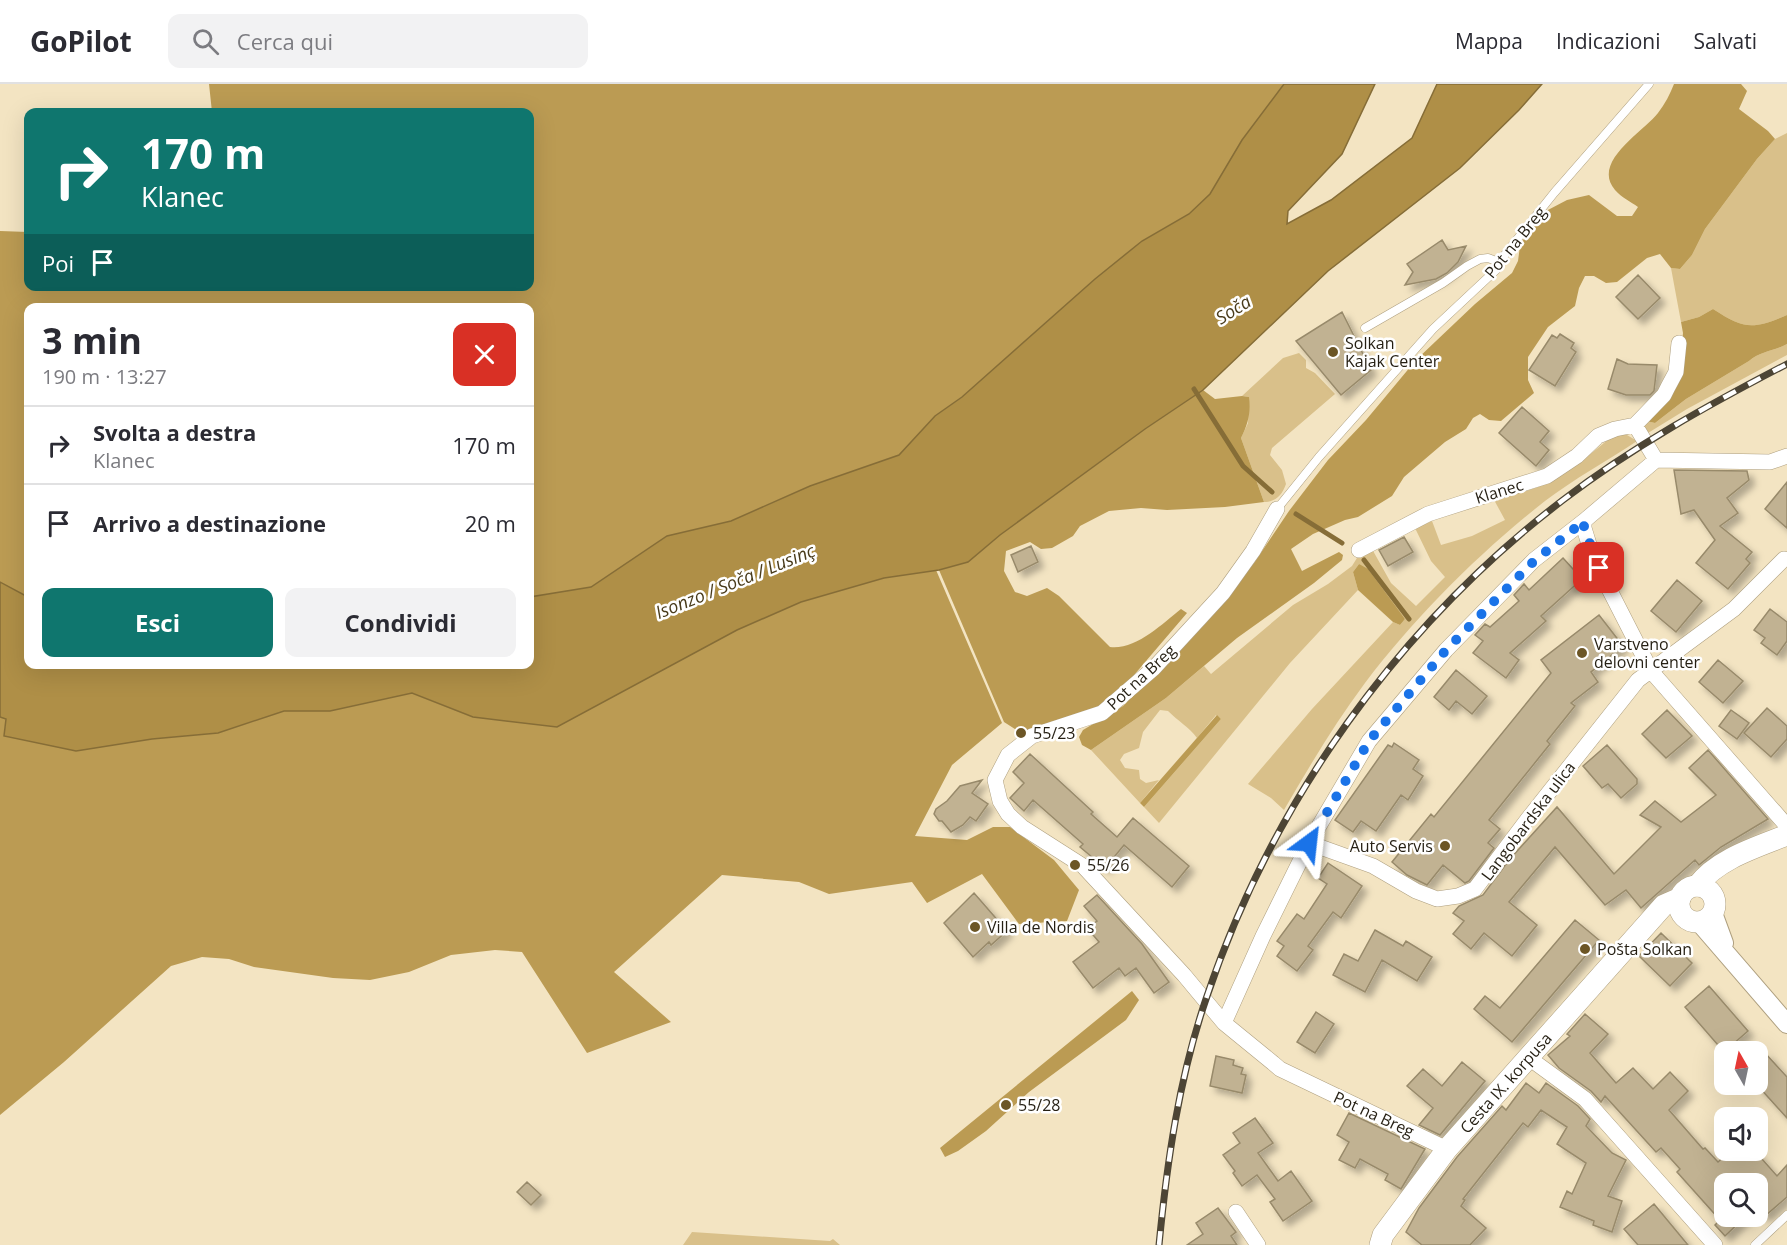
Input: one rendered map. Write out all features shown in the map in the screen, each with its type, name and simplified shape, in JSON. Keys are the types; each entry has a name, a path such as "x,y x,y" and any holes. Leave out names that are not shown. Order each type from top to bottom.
{"main road":[{"path":"1698,910 1708,890 1697,886 1706,874 1739,856 1787,835"},
{"path":"1698,910 1739,856"},
{"name":"Cesta IX. korpusa","path":"1380,1245 1383,1235 1447,1149 1642,930 1698,910"}],"street":[{"path":"1656,460 1635,425 1664,395 1676,372 1679,343"},
{"name":"Klanec","path":"1359,550 1428,514 1547,476 1577,456 1598,436 1615,429 1635,425"},
{"path":"1224,1023 1263,936 1309,843 1369,741 1446,650 1534,561 1656,460 1770,462 1787,456"},
{"name":"Pot na Breg","path":"1277,509 1253,551 1223,593 1154,668 1102,713 1032,736 1008,755 995,780 1000,801 1008,814 1022,827 1083,866 1184,975 1224,1023 1280,1069 1447,1149"},
{"path":"1584,521 1584,528 1593,554 1609,592 1651,671 1787,826"},
{"path":"1651,671 1734,609 1784,559"},
{"name":"Langobardska ulica","path":"1309,843 1373,866 1416,891 1437,899 1458,896 1475,890 1527,820 1638,680 1651,671"},
{"path":"1698,910 1729,955 1787,1024"},
{"path":"1529,1058 1585,1099 1715,1245"},
{"path":"1236,1212 1258,1245"}],"lane":[{"name":"Pot na Breg","path":"1277,509 1433,329 1496,270 1499,262 1554,193 1649,84"},
{"path":"1365,328 1473,263 1488,258 1499,262"},
{"path":"1755,1245 1787,1215"}],"shaded area":[{"path":"209,84 1284,84 1242,140 1210,194 1189,214 1142,241 1095,279 962,397 935,416 899,455 810,486 731,521 667,536 591,587 534,596 534,303 24,303 24,595 0,582 0,231 24,232 24,291 534,291 534,108 212,108"},
{"path":"1674,84 1741,84 1747,91 1739,109 1775,139 1757,159 1705,229 1692,255 1680,269 1671,268 1660,254 1647,258 1617,282 1606,283 1594,276 1585,276 1579,288 1575,306 1548,327 1528,357 1528,380 1534,393 1501,421 1489,420 1480,414 1473,418 1466,429 1445,442 1404,477 1392,496 1358,517 1313,534 1291,549 1302,571 1339,552 1343,555 1342,560 1314,583 1237,638 1166,698 1091,750 1082,745 1079,737 1083,730 1123,706 1205,624 1254,563 1289,511 1328,460 1366,420 1416,360 1475,304 1512,273 1518,261 1520,246 1531,226 1546,211 1567,200 1589,195 1617,216 1632,216 1638,207 1615,190 1609,179 1609,169 1622,148 1658,113"},
{"path":"1787,133 1787,315 1765,323 1748,325 1741,324 1713,309 1699,317 1681,322 1671,268 1680,269 1692,255 1705,229 1757,159 1775,139"},
{"path":"1713,309 1741,324 1748,325 1765,323 1787,315 1787,344 1753,358 1686,399 1655,423 1646,421 1678,377 1683,333 1681,322 1699,317"},
{"path":"1787,344 1787,355 1687,409 1648,433 1643,425 1646,421 1655,423 1686,399 1758,355"},
{"path":"1299,353 1306,360 1306,368 1315,373 1335,394 1272,448 1270,455 1282,470 1286,484 1278,497 1264,502 1241,438 1248,423 1249,397 1242,396 1283,358"},
{"path":"1203,390 1215,399 1249,397 1250,408 1241,438 1264,502 1225,507 1167,510 1141,508 1109,511 1080,526 1073,536 1052,548 1041,549 1030,542 1006,551 1004,571 1015,592 1027,596 1047,588 1059,596 1110,647 1120,647 1139,640 1181,609 1187,613 1117,695 1087,715 1053,722 1021,733 1004,722 939,570 968,562 1000,535 1145,429"},
{"path":"1619,434 1627,435 1637,441 1556,493 1520,521 1449,586 1405,634 1343,714 1284,810 1271,798 1248,784 1312,709 1393,622 1400,625 1405,619 1359,564 1353,572 1358,590 1290,663 1159,823 1144,807 1221,719 1216,715 1197,738 1168,711 1160,710 1143,732 1139,748 1124,754 1120,760 1125,768 1139,770 1140,779 1146,783 1159,780 1140,803 1091,750 1166,698 1204,666 1211,674 1293,605 1328,584 1352,566 1357,558 1372,549 1391,583 1416,606 1445,577 1431,561 1415,528 1432,521 1441,545 1472,536 1505,520 1493,498 1548,483"},
{"path":"1359,564 1368,569 1405,619 1400,625 1393,622 1358,590 1353,572"},
{"path":"936,570 1002,723 952,765 915,836 967,840 993,827 1010,827 1054,860 1079,890 1067,921 1019,924 982,874 927,903 912,882 829,894 799,882 722,875 614,972 671,1022 587,1053 522,952 495,950 451,955 409,972 370,980 333,978 254,967 229,959 202,957 171,966 64,1062 0,1115 0,717 6,719 4,735 152,739 218,733 284,711 330,711 412,693 473,717 675,662 737,630 801,602 884,578"},
{"path":"1217,715 1221,719 1144,807 1140,803"},
{"path":"1132,991 1139,1000 1126,1020 1029,1092 986,1131 958,1151 945,1157 940,1148"},
{"path":"692,1232 830,1241 833,1239 840,1245 683,1245"}],"water":[{"path":"1284,84 1375,84 1342,154 1288,211 1287,224 1331,200 1412,138 1437,84 1542,84 1460,168 1328,271 1203,390 1145,429 1000,535 968,562 939,570 884,578 801,602 737,630 557,727 473,717 412,693 330,711 284,711 218,733 152,739 76,751 4,736 6,719 0,717 0,582 24,595 24,669 534,669 534,596 591,587 667,536 731,521 810,486 899,455 935,416 962,397 1095,279 1142,241 1189,214 1210,194 1242,140"}],"building":[{"path":"1442,240 1448,250 1466,246 1458,262 1447,273 1436,279 1405,285 1413,272 1407,264"},
{"path":"1638,275 1660,298 1638,319 1616,297"},
{"path":"1342,312 1371,370 1341,395 1296,341"},
{"path":"1560,334 1574,343 1571,348 1576,352 1555,386 1529,370 1552,335 1557,338"},
{"path":"1617,359 1628,364 1657,365 1654,391 1650,395 1626,395 1608,389"},
{"path":"1522,407 1549,431 1540,442 1549,450 1536,466 1499,433"},
{"path":"1674,470 1747,471 1749,480 1727,498 1738,513 1720,526 1752,552 1746,559 1750,563 1728,589 1696,563 1715,540 1694,510 1681,514"},
{"path":"1787,482 1787,528 1765,509"},
{"path":"1404,537 1413,552 1388,566 1379,550"},
{"path":"1031,546 1038,562 1018,572 1011,555"},
{"path":"1563,558 1582,579 1541,616 1546,621 1510,653 1519,660 1506,678 1473,653 1483,641 1475,635 1485,624 1490,627 1519,601 1514,595 1524,584 1529,590"},
{"path":"1677,580 1702,601 1676,632 1651,611"},
{"path":"1770,609 1787,622 1787,641 1777,655 1761,643 1765,638 1754,630"},
{"path":"1599,615 1623,646 1591,672 1598,682 1571,703 1575,706 1547,741 1550,744 1489,820 1500,829 1488,843 1494,848 1469,881 1465,883 1443,865 1427,885 1407,875 1392,862 1431,814 1434,817 1551,673 1541,660"},
{"path":"1718,660 1743,681 1723,703 1699,682"},
{"path":"1456,670 1487,696 1472,714 1456,701 1449,710 1434,697"},
{"path":"1767,708 1787,726 1787,739 1771,757 1744,733"},
{"path":"1667,710 1692,736 1666,758 1642,734"},
{"path":"1731,710 1749,723 1737,739 1719,726"},
{"path":"1394,743 1419,760 1413,769 1423,776 1408,800 1401,795 1376,831 1361,821 1353,832 1335,820 1388,745 1392,747"},
{"path":"1607,745 1637,779 1637,784 1621,798 1608,784 1602,788 1583,766"},
{"path":"1708,750 1768,819 1721,847 1699,865 1695,860 1641,908 1626,890 1605,905 1555,847 1509,902 1537,925 1512,956 1484,933 1471,949 1453,934 1464,921 1453,913 1459,906 1483,895 1509,860 1557,807 1614,874 1661,827 1640,815 1655,801 1681,822 1716,795 1689,768"},
{"path":"1030,754 1117,837 1133,818 1189,866 1172,887 1124,845 1105,868 1080,847 1083,844 1033,800 1024,811 1010,798 1024,783 1013,772"},
{"path":"982,780 972,793 988,804 976,821 970,817 963,825 951,832 934,814 936,809 947,801 960,786"},
{"path":"1328,863 1362,886 1341,918 1333,912 1308,946 1313,950 1297,971 1277,956 1284,946 1277,941 1297,914 1304,919 1327,884 1318,878"},
{"name":"Villa de Nordis","path":"974,893 1007,931 991,945 989,942 973,957 944,923"},
{"path":"1097,895 1142,944 1169,982 1154,993 1136,968 1125,976 1119,968 1093,988 1073,962 1099,942 1087,928 1097,921 1084,906"},
{"path":"1575,920 1599,940 1512,1042 1474,1009 1485,996 1500,1008"},
{"path":"1375,930 1403,946 1406,941 1432,957 1417,981 1382,960 1365,992 1333,975 1344,954 1358,961"},
{"path":"1661,933 1692,963 1670,986 1639,956"},
{"path":"1709,986 1748,1031 1737,1041 1714,1041 1685,1007"},
{"path":"1316,1012 1334,1024 1315,1053 1297,1042"},
{"path":"1585,1014 1608,1034 1590,1053 1616,1083 1633,1068 1653,1089 1670,1072 1688,1091 1669,1110 1703,1149 1705,1148 1714,1158 1714,1161 1764,1161 1777,1176 1787,1165 1787,1197 1768,1213 1768,1173 1714,1173 1714,1213 1677,1172 1680,1169 1661,1148 1656,1152 1605,1096 1601,1102 1591,1091 1559,1068 1548,1055 1570,1036 1567,1034"},
{"path":"1216,1056 1234,1060 1233,1065 1243,1068 1241,1074 1246,1075 1242,1093 1210,1086"},
{"path":"1768,1056 1787,1077 1787,1118 1766,1095 1768,1095"},
{"path":"1462,1062 1485,1081 1440,1135 1419,1125 1433,1108 1407,1086 1423,1069 1442,1086"},
{"path":"1526,1083 1539,1093 1546,1083 1578,1106 1590,1119 1586,1126 1612,1153 1626,1160 1608,1196 1622,1201 1612,1232 1593,1225 1594,1221 1560,1207 1567,1191 1572,1194 1586,1163 1557,1144 1567,1127 1541,1110 1528,1127 1523,1123 1463,1199 1465,1200 1461,1206 1486,1228 1470,1245 1422,1245 1406,1232 1419,1208 1457,1157 1502,1106 1506,1110"},
{"path":"1349,1113 1425,1149 1401,1189 1385,1180 1388,1174 1360,1159 1355,1168 1339,1160 1349,1142 1337,1135"},
{"path":"1255,1118 1273,1143 1258,1153 1278,1181 1291,1171 1312,1201 1283,1221 1270,1202 1275,1199 1257,1175 1242,1186 1233,1173 1235,1171 1223,1155 1240,1143 1233,1133"},
{"path":"527,1182 541,1195 531,1205 517,1192"},
{"path":"1654,1204 1688,1245 1638,1245 1624,1229"},
{"path":"1218,1208 1236,1232 1231,1236 1237,1245 1187,1245 1203,1234 1196,1223"},
{"path":"1717,1227 1734,1227 1725,1236"}],"waterway":[{"path":"1194,389 1243,466 1272,492"},
{"path":"1296,514 1342,543"},
{"path":"1364,560 1409,619"}],"railway":[{"path":"1159,1245 1175,1120 1188,1059 1206,999 1234,926 1266,856 1304,788 1347,723 1395,661 1447,603 1503,550 1563,500 1616,462 1672,427 1787,364"}],"place":[{"name":"Solkan Kajak Center","path":"1333,352"},
{"name":"Varstveno delovni center","path":"1582,653"},
{"name":"55/23","path":"1021,733"},
{"name":"Auto Servis","path":"1445,846"},
{"name":"55/26","path":"1075,865"},
{"name":"Villa de Nordis","path":"975,927"},
{"name":"Pošta Solkan","path":"1585,949"},
{"name":"55/28","path":"1006,1105"}],"route":[{"path":"1309,843 1369,741 1446,650 1534,561 1584,521 1584,528 1599,568"}],"water label":[{"name":"Soča","path":"1233,309"},
{"name":"Isonzo / Soča / Lusinç","path":"735,581"}]}
